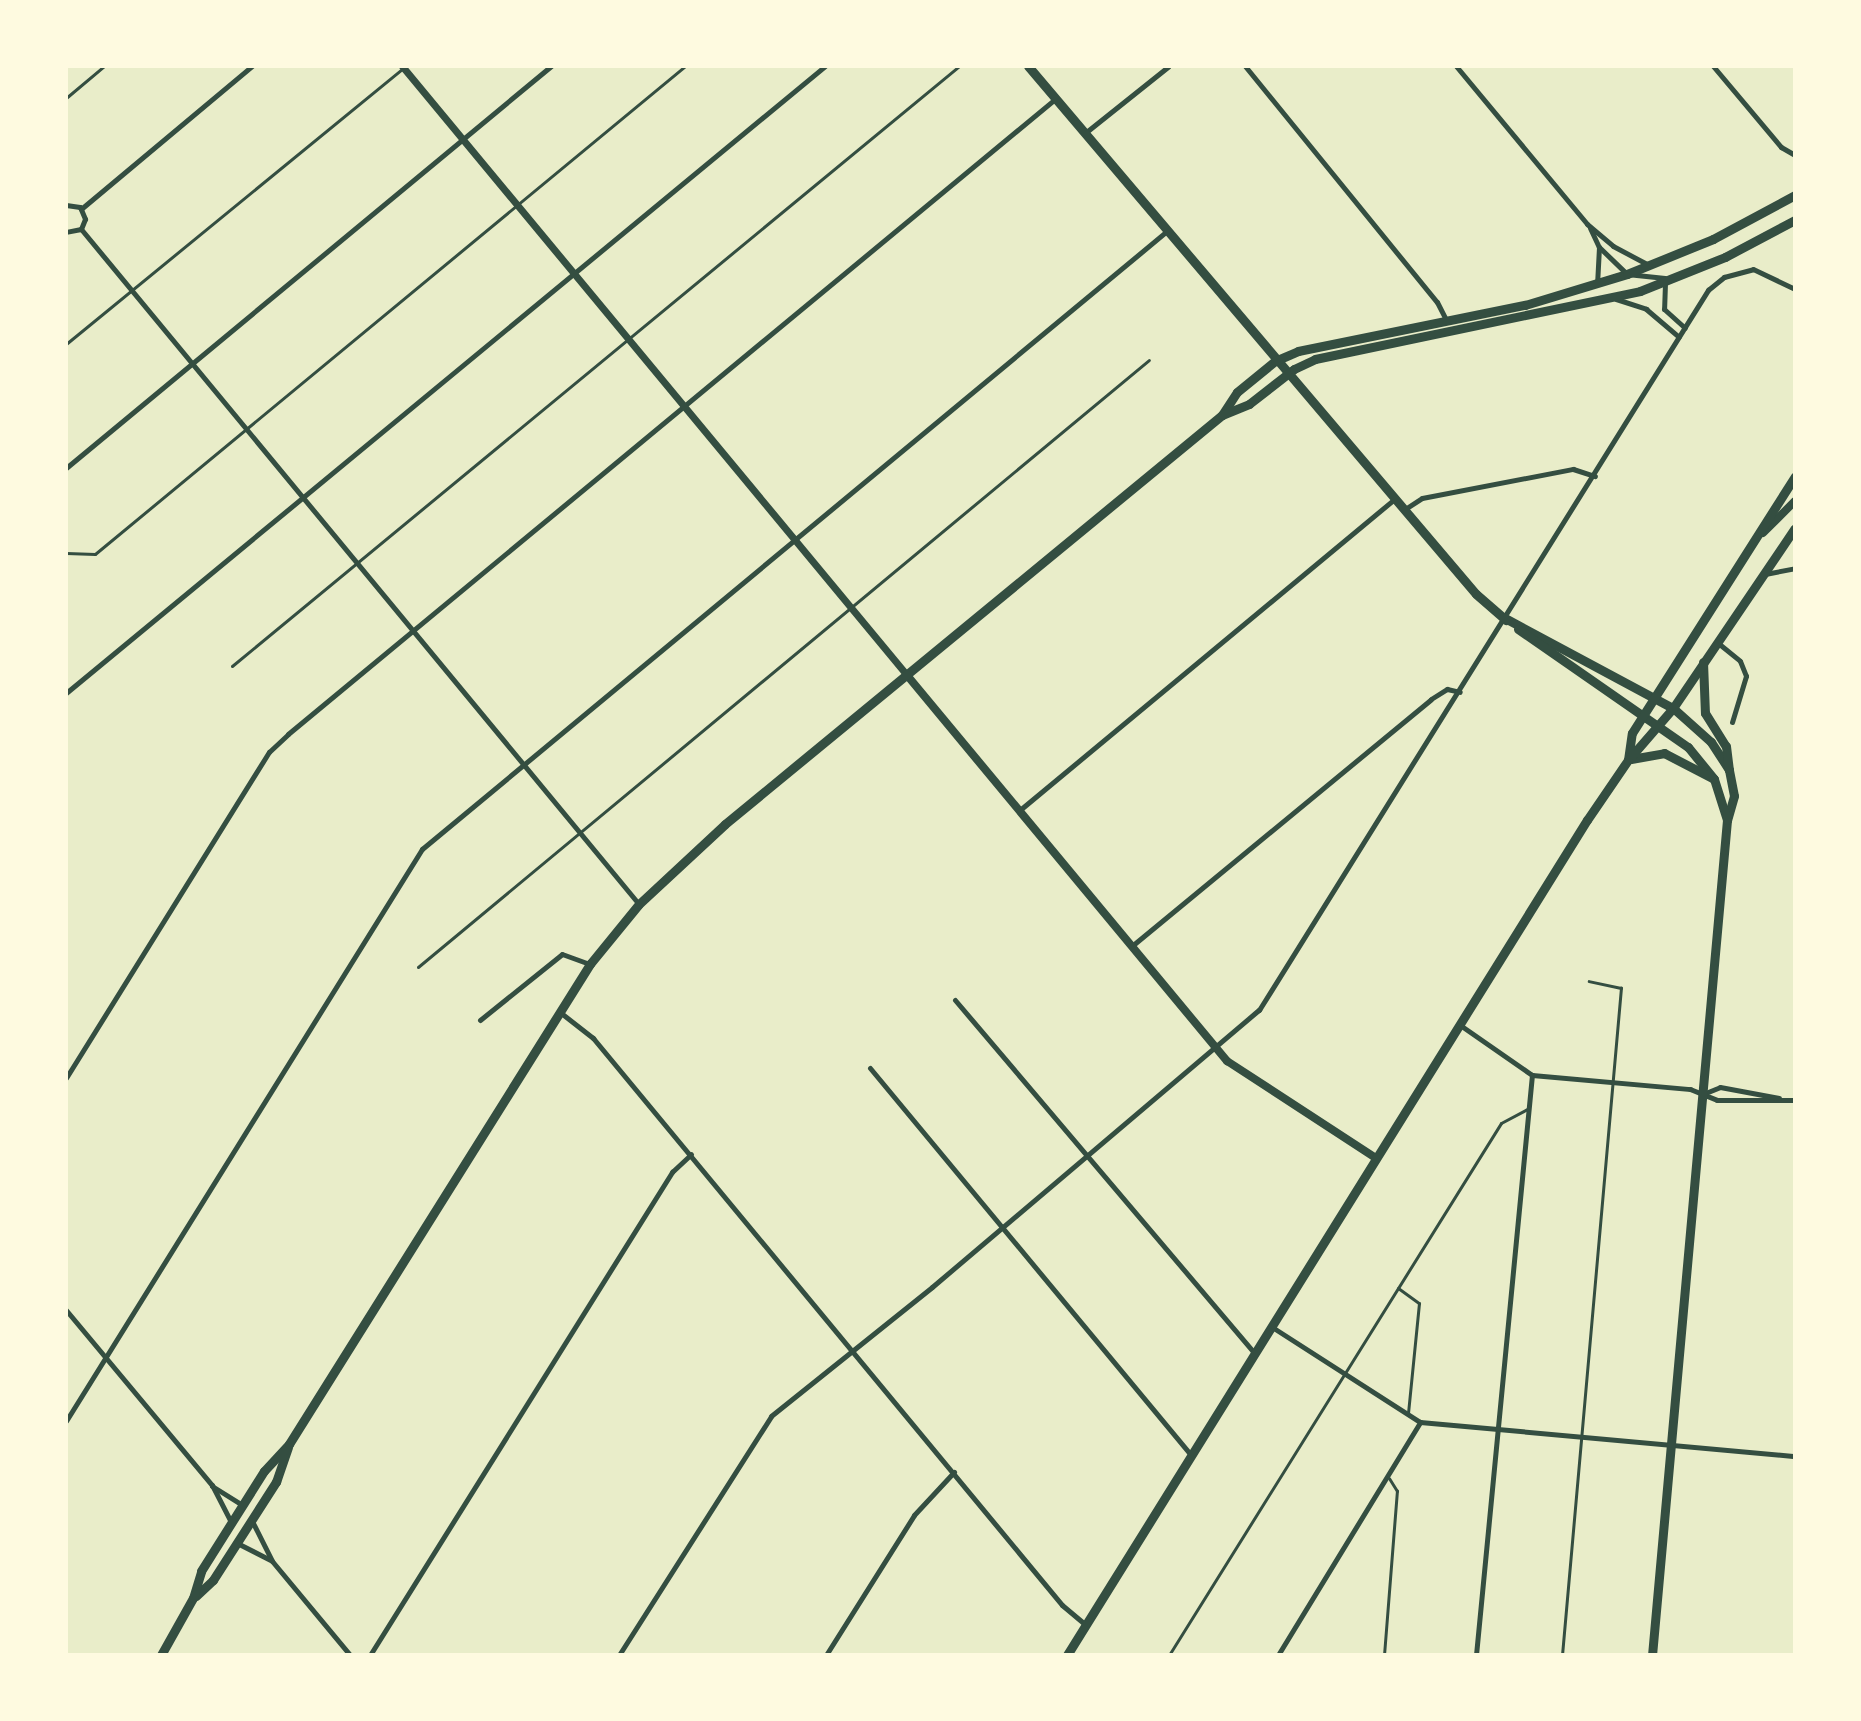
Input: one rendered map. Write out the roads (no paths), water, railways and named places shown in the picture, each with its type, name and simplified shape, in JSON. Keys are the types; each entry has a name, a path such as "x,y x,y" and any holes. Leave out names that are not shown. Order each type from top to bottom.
{"main road":[{"path":"1028,66 1275,361 1476,594 1503,617 1698,756 1714,779 1727,820"},
{"path":"1222,415 1237,392 1275,361 1318,345 1525,305 1627,274 1795,195"},
{"path":"161,1655 193,1598 201,1571 243,1505 289,1444 590,964 639,904 725,824 1222,415 1249,404 1287,374 1315,359 1615,299 1670,280 1795,220"},
{"path":"1628,760 1632,733 1643,714 1795,476"},
{"path":"1754,542 1795,501"},
{"path":"1067,1655 1374,1157 1628,760 1673,708 1795,528"},
{"path":"1503,617 1555,642 1630,689 1673,708 1711,742 1729,770"},
{"path":"1652,1655 1727,820 1734,796 1726,746 1705,713 1703,662"},
{"path":"906,674 1216,1048 1269,1093 1374,1157"},
{"path":"1628,760 1664,753 1714,779"},
{"path":"193,1598 213,1580 276,1482 289,1444"}],"street":[{"path":"81,209 252,66"},
{"path":"66,468 551,66"},
{"path":"66,693 825,66"},
{"path":"1085,133 1169,66"},
{"path":"1245,66 1447,320 1448,331"},
{"path":"1456,66 1587,224 1613,246 1650,265"},
{"path":"1713,66 1781,147 1795,155"},
{"path":"404,67 572,275 906,674"},
{"path":"66,1078 269,752 1056,98"},
{"path":"66,205 81,209"},
{"path":"81,209 85,219 81,229"},
{"path":"1587,224 1599,247 1627,274 1670,280 1661,296 1664,309 1685,328"},
{"path":"81,229 639,904"},
{"path":"66,232 81,229"},
{"path":"66,1421 413,859 792,539 1168,231"},
{"path":"1597,283 1599,247"},
{"path":"619,1655 771,1416 1216,1048 1271,995 1708,290 1738,272 1766,271 1795,289"},
{"path":"1615,299 1646,309 1679,337"},
{"path":"1405,509 1422,498 1573,469 1595,476"},
{"path":"1021,809 1395,498"},
{"path":"1764,574 1795,568"},
{"path":"1718,643 1740,661 1746,676 1732,722"},
{"path":"1133,945 1431,699 1447,689 1460,692"},
{"path":"480,1020 562,954 590,964"},
{"path":"955,1000 1254,1353"},
{"path":"561,1013 593,1038 1062,1605 1086,1625"},
{"path":"1460,1025 1532,1075 1702,1094 1717,1100 1779,1098"},
{"path":"870,1068 1191,1455"},
{"path":"1476,1655 1532,1075"},
{"path":"1702,1094 1720,1087 1795,1100"},
{"path":"370,1655 672,1172 691,1154"},
{"path":"66,1310 212,1485 231,1523"},
{"path":"1271,1326 1420,1422 1795,1456"},
{"path":"1278,1655 1420,1422"},
{"path":"826,1655 914,1515 954,1472"},
{"path":"212,1485 243,1505"},
{"path":"252,1520 272,1561 350,1655"},
{"path":"237,1543 272,1561"}],"lane":[{"path":"66,98 104,66"},
{"path":"66,553 95,554 685,66"},
{"path":"232,666 959,66"},
{"path":"66,344 404,67"},
{"path":"418,967 848,606 1149,360"},
{"path":"1562,1655 1584,1437 1621,988 1589,981"},
{"path":"1169,1655 1501,1123 1529,1108"},
{"path":"1398,1288 1419,1303 1408,1414"},
{"path":"1384,1655 1397,1491 1387,1476"}]}
